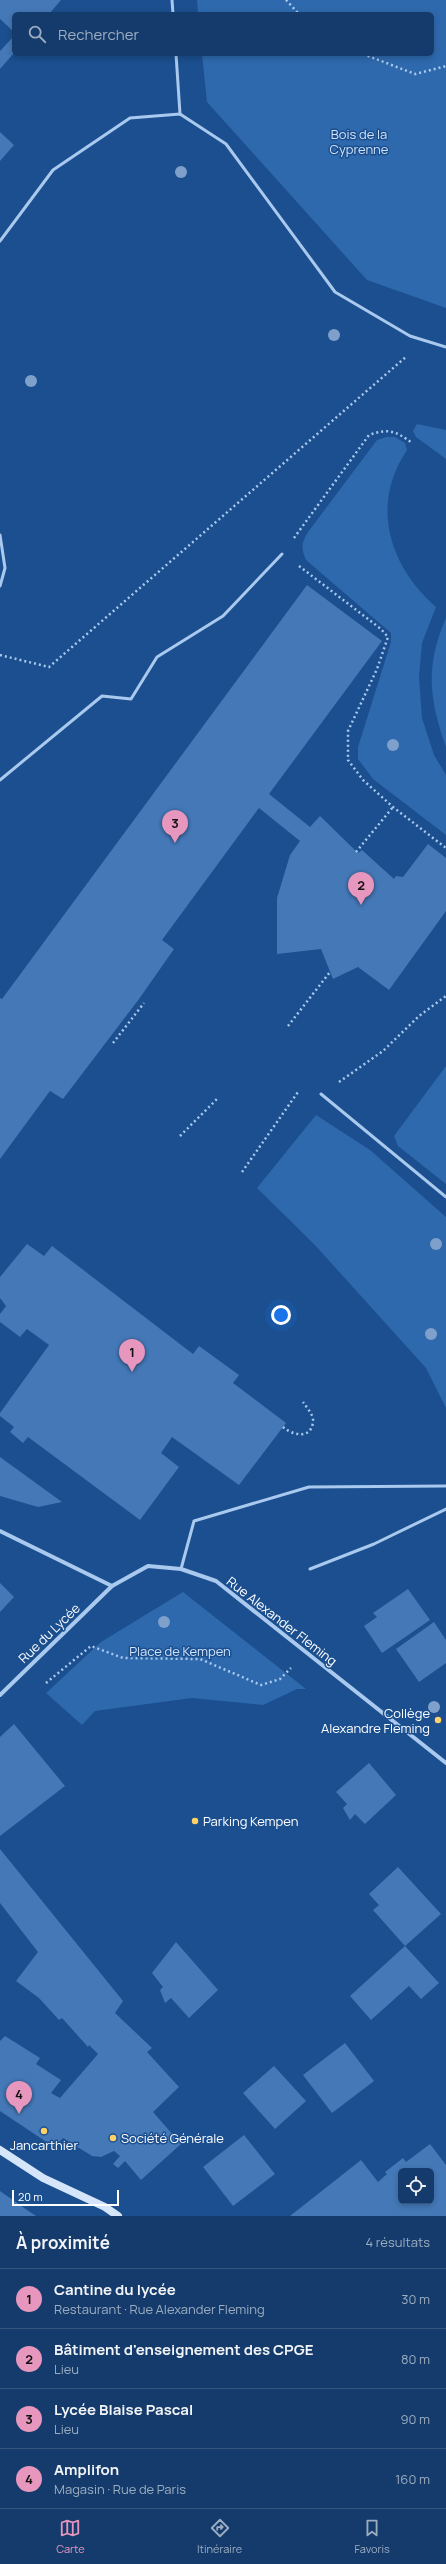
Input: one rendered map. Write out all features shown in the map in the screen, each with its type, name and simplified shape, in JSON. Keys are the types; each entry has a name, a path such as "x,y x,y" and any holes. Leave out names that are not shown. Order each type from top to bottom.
{"main road":[{"path":"0,2150 43,2178 104,2206 118,2216"}],"street":[{"path":"0,1531 112,1586"},
{"name":"Rue Alexander Fleming","path":"112,1586 148,1566 181,1569 216,1582 307,1652 446,1763"},
{"name":"Rue du Lycée","path":"0,1695 112,1586"}],"lane":[{"path":"172,0 173,12"},
{"path":"176,56 180,114"},
{"path":"0,241 53,170 130,118 180,114 226,144 335,292 410,336 446,347"},
{"path":"0,535 5,568 0,586"},
{"path":"0,780 102,696 131,699 157,657 222,616 282,554"},
{"path":"321,1094 446,1197"},
{"path":"181,1569 194,1521 310,1486 446,1486"},
{"path":"310,1569 374,1544 446,1509"}],"path":[{"path":"286,0 297,12"},
{"path":"368,56 415,74 446,66"},
{"path":"0,655 49,667 425,340"},
{"path":"412,442 398,432 383,430 369,435 282,554 381,629 388,637 377,669 348,731 348,760 363,780 393,808 446,848"},
{"path":"356,852 393,808"},
{"path":"288,1026 314,995 330,972"},
{"path":"321,1094 383,1051 419,1016 446,996"},
{"path":"113,1043 144,1003"},
{"path":"242,1172 298,1092"},
{"path":"180,1136 218,1098"},
{"path":"283,1427 296,1435 305,1434 310,1429 313,1422 311,1414 303,1402"},
{"path":"28,1668 45,1683 91,1646 122,1658 200,1659 261,1685 280,1679 307,1652"}],"green space":[{"name":"Bois de la Cyprenne","path":"197,0 446,0 446,308 367,280 207,102 202,56 434,56 434,12 198,12"},
{"path":"417,424 446,430 446,459 416,437 413,431"},
{"path":"386,437 395,437 405,443 407,450 396,471 389,492 388,513 390,534 396,554 406,573 420,591 436,607 422,643 419,677 422,718 434,755 446,775 446,835 373,779 358,759 358,747 391,642 391,633 306,560 303,552 304,539 308,532 377,440"},
{"path":"446,618 446,747 440,730 433,698 432,667 439,635"},
{"path":"446,1066 446,1184 398,1146 394,1136"},
{"path":"316,1115 370,1150 446,1217 446,1408 426,1368 314,1244 257,1188"},
{"name":"Place de Kempen","path":"183,1592 306,1689 297,1689 263,1705 192,1698 95,1711 82,1725 46,1693 101,1642"}],"building":[{"path":"0,0 61,0 51,12 12,12 12,30 0,19"},
{"path":"12,38 12,55 0,69 0,51"},
{"path":"0,132 14,145 0,161"},
{"path":"307,585 382,641 269,794 310,827 320,816 358,853 362,850 394,879 396,876 403,877 428,844 446,858 446,911 389,990 358,967 333,979 321,949 277,954 277,898 290,855 300,841 259,808 162,940 174,949 139,999 63,1099 50,1091 0,1159 0,998 2,999"},
{"path":"27,1244 44,1256 52,1246 193,1354 199,1346 239,1375 233,1383 286,1423 239,1485 172,1437 161,1453 179,1467 140,1520 28,1437 23,1443 10,1432 14,1427 0,1416 0,1413 49,1345 27,1329 20,1337 0,1322 0,1314 6,1306 0,1298 0,1277"},
{"path":"0,1457 62,1502 38,1507 0,1496"},
{"path":"0,1583 14,1597 0,1612"},
{"path":"408,1589 430,1620 382,1653 364,1626 377,1617 373,1613"},
{"path":"434,1622 446,1640 446,1663 419,1682 396,1649"},
{"path":"14,1724 65,1786 0,1836 0,1737"},
{"path":"369,1763 396,1795 365,1824 355,1814 350,1820 343,1808 347,1804 336,1792"},
{"path":"0,1849 123,2001 115,2013 152,2048 147,2052 179,2087 153,2112 181,2144 141,2180 125,2161 118,2168 113,2164 120,2156 114,2151 101,2157 92,2156 63,2138 54,2147 0,2111 0,2041 5,2036 40,2058 36,2064 61,2080 51,2093 60,2098 98,2054 89,2045 88,2047 62,2018 59,2020 39,1998 16,1981 38,1952 0,1903"},
{"path":"398,1867 441,1914 405,1946 373,1910 379,1905 369,1894"},
{"path":"176,1942 218,1990 189,2018 171,1998 165,2003 160,1990 163,1987 152,1973"},
{"path":"405,1946 439,1983 421,1999 409,1986 371,2020 350,1996"},
{"path":"345,2043 374,2081 332,2113 303,2075"},
{"path":"274,2066 306,2101 275,2129 243,2093"},
{"path":"244,2135 275,2174 233,2206 203,2167"},
{"path":"430,2144 446,2165 446,2216 290,2216 361,2160 378,2182 387,2174 385,2172 403,2158 406,2162"},
{"path":"0,2191 30,2212 36,2216 0,2216"}],"place":[{"name":"Lycée Blaise Pascal","path":"175,843"},
{"name":"Bâtiment d'enseignement des CPGE","path":"361,905"},
{"name":"Cantine du lycée","path":"132,1372"},
{"name":"Collège Alexandre Fleming","path":"438,1720"},
{"name":"Parking Kempen","path":"195,1821"},
{"name":"Amplifon","path":"19,2114"},
{"name":"Jancarthier","path":"44,2131"},
{"name":"Société Générale","path":"113,2138"}]}
